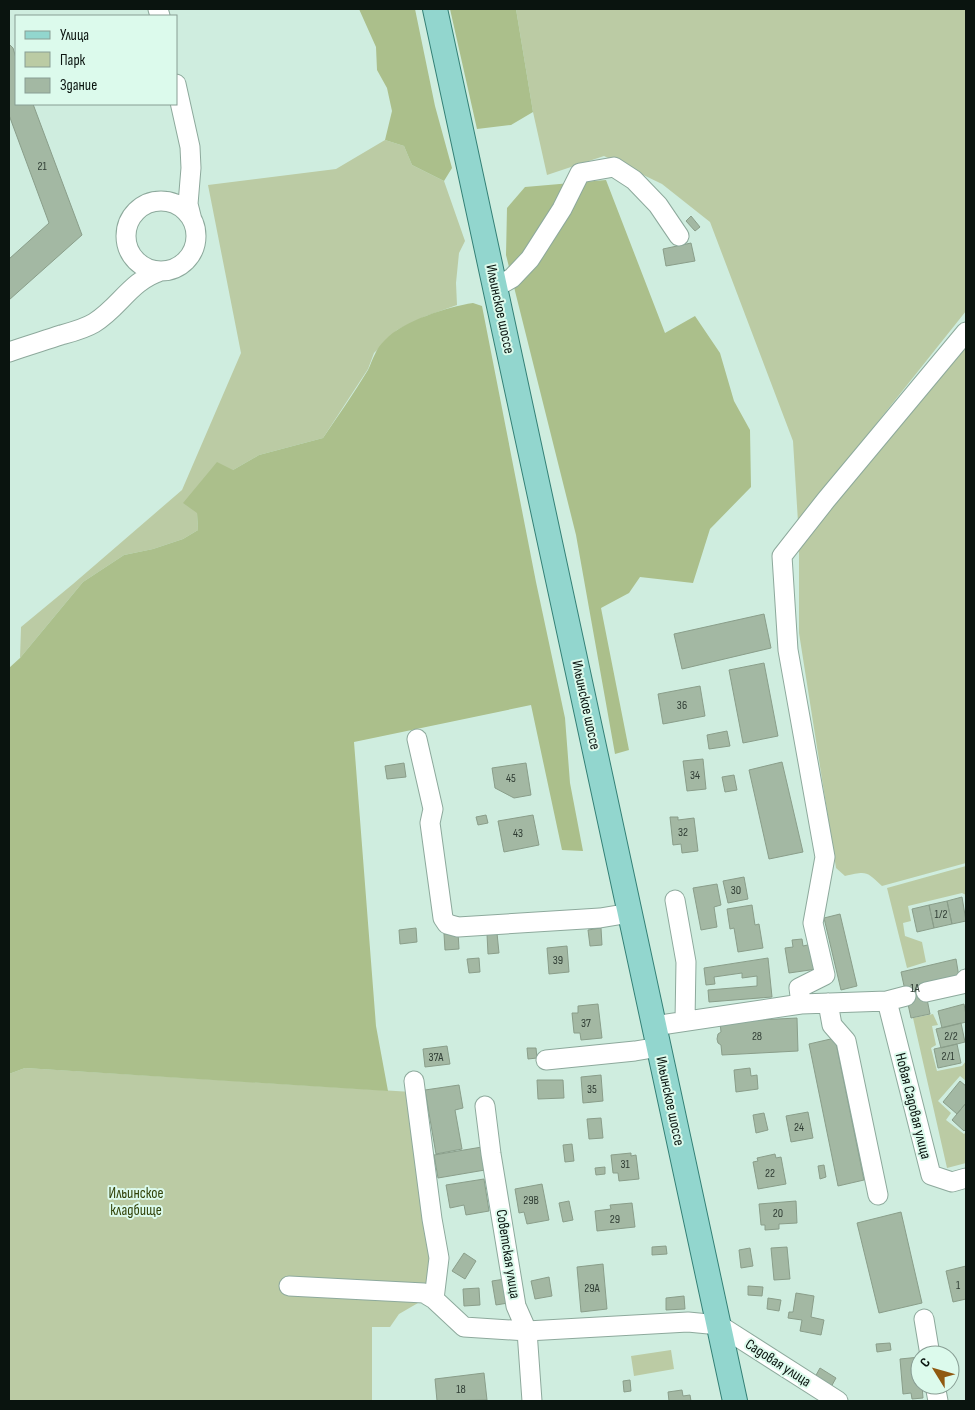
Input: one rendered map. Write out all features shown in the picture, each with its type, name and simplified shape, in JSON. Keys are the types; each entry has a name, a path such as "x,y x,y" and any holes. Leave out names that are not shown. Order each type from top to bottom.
{"main road":[{"name":"Ильинское шоссе","path":"435,9 735,1401"}],"street":[{"path":"9,352 93,323 113,308 128,290 149,274 176,267 188,258 195,244 196,236 188,204 191,168 190,147 178,93"},
{"path":"496,287 512,278 530,259 562,209 580,173 614,167 634,180 658,205 679,236"},
{"path":"128,290 135,268 126,235 130,220 139,208 146,204 161,201 174,195 182,186 191,168"},
{"path":"161,201 176,204 188,214 192,221"},
{"path":"133,257 145,267 160,271"},
{"path":"801,1004 799,988 825,975 813,923 825,857 788,650 782,556 826,500 966,332"},
{"path":"417,739 433,809 430,824 443,918 447,924 458,927 600,918 630,913"},
{"path":"675,900 686,962 686,1021"},
{"path":"926,992 962,984 966,979"},
{"path":"546,1060 635,1051 656,1036 686,1021 801,1004 887,1001 906,996"},
{"name":"Новая Садовая улица","path":"887,1001 930,1175 952,1182 966,1178"},
{"path":"828,1003 832,1025 846,1041 878,1195"},
{"path":"414,1081 439,1258 434,1298"},
{"name":"Советская улица","path":"485,1106 516,1306 527,1331 532,1401"},
{"path":"289,1286 424,1294 434,1298 464,1327 527,1331 688,1322 719,1324"},
{"path":"924,1319 928,1345"},
{"name":"Садовая улица","path":"719,1324 838,1401"}],"green space":[{"path":"359,9 415,9 435,106 452,168 444,181 412,165 404,146 385,140 392,111 387,88 377,70 376,47"},
{"path":"450,9 516,9 533,112 511,125 477,129"},
{"path":"516,9 966,9 966,311 798,522 793,441 710,222 662,184 604,156 547,175 533,112"},
{"path":"385,140 404,146 412,165 444,181 465,241 459,253 456,283 457,305 426,316 397,330 374,353 368,369 323,438 259,455 233,470 197,513 198,530 183,539 153,549 124,555 83,582 20,658 21,627 182,490 241,353 208,185 336,169"},
{"path":"606,180 665,333 695,316 720,353 734,401 750,430 751,487 710,529 693,583 640,577 629,593 601,608 629,750 615,754 576,535 506,255 507,208 525,187"},
{"path":"473,303 482,306 536,582 565,718 570,783 583,851 562,850 531,705 354,742 376,1026 388,1091 25,1068 9,1074 9,668 20,658 83,582 124,555 153,549 183,539 198,530 197,513 183,503 217,462 233,470 259,455 323,438 363,379 377,350 385,340 414,321 451,308"},
{"path":"966,344 966,863 882,886 869,875 858,873 845,876 836,868 799,633 799,543"},
{"path":"966,866 966,895 962,893 908,906 911,921 903,923 905,936 922,942 926,962 907,968 887,888"},
{"path":"933,1014 938,1025 932,1026 936,1045 931,1048 937,1071 962,1066 966,1061 966,1081 960,1076 938,1101 951,1113 946,1120 964,1134 966,1132 966,1163 947,1168 913,1018"},
{"name":"Ильинское кладбище","path":"25,1068 412,1092 433,1276 418,1303 399,1314 390,1327 372,1327 372,1401 9,1401 9,1074"},
{"path":"671,1350 674,1369 634,1376 631,1356"}],"building":[{"path":"9,44 13,48 15,55 15,105 33,105 82,235 9,300 9,259 49,223 9,115"},
{"path":"691,216 700,227 695,231 686,221"},
{"path":"691,243 695,261 666,266 663,249"},
{"path":"764,614 771,648 682,669 674,634"},
{"path":"764,663 778,736 743,743 729,670"},
{"path":"700,686 705,716 663,724 658,694"},
{"path":"727,731 730,746 709,749 707,735"},
{"path":"703,759 706,789 687,791 683,761"},
{"path":"782,762 803,852 769,859 749,770"},
{"path":"404,763 406,777 387,779 385,766"},
{"path":"526,763 531,795 514,798 495,788 492,768"},
{"path":"734,775 737,790 725,792 722,777"},
{"path":"486,815 488,823 478,825 476,817"},
{"path":"533,815 539,845 504,852 498,821"},
{"path":"670,817 678,817 678,820 694,818 698,851 682,853 681,844 673,845"},
{"path":"744,877 748,899 728,903 723,881"},
{"path":"717,884 721,905 714,907 717,927 701,930 693,888"},
{"path":"962,897 966,921 952,924 947,901"},
{"path":"947,901 952,924 934,928 929,905"},
{"path":"752,905 755,925 759,924 763,948 738,952 734,928 730,929 727,909"},
{"path":"929,905 934,928 917,932 912,909"},
{"path":"840,914 857,986 841,990 824,918"},
{"path":"416,928 417,942 400,944 399,930"},
{"path":"601,928 602,945 590,946 588,930"},
{"path":"458,932 459,949 445,950 444,934"},
{"path":"497,933 499,953 488,954 487,934"},
{"path":"802,939 803,946 812,944 817,969 789,973 785,948 793,947 792,940"},
{"path":"567,946 569,972 549,974 547,948"},
{"path":"479,958 480,972 469,973 467,959"},
{"path":"768,958 772,997 709,1002 708,990 757,986 757,976 742,978 742,973 714,977 715,984 706,985 704,968"},
{"path":"956,959 959,977 924,984 930,1014 911,1018 901,972"},
{"path":"598,1004 602,1038 581,1040 580,1033 574,1033 572,1013 578,1013 578,1006"},
{"path":"964,1004 966,1022 942,1028 938,1011"},
{"path":"797,1018 798,1051 722,1055 721,1045 717,1039 718,1034 721,1032 720,1022"},
{"path":"961,1023 965,1042 941,1048 936,1029"},
{"path":"835,1038 864,1180 838,1186 809,1044"},
{"path":"957,1044 961,1063 938,1068 934,1049"},
{"path":"447,1046 450,1064 425,1067 423,1049"},
{"path":"527,1048 536,1048 537,1058 528,1059"},
{"path":"750,1068 751,1076 757,1075 758,1089 736,1092 734,1070"},
{"path":"601,1075 603,1101 583,1103 581,1077"},
{"path":"537,1080 563,1080 564,1098 538,1099"},
{"path":"960,1081 966,1086 966,1103 957,1114 943,1102"},
{"path":"459,1085 463,1108 455,1110 462,1149 436,1154 425,1090"},
{"path":"966,1103 966,1129 964,1131 952,1120"},
{"path":"808,1112 813,1138 791,1142 786,1116"},
{"path":"764,1113 768,1130 756,1133 753,1115"},
{"path":"601,1118 603,1138 589,1139 587,1119"},
{"path":"572,1144 574,1161 565,1162 563,1145"},
{"path":"482,1147 485,1170 438,1178 434,1155"},
{"path":"631,1153 631,1156 636,1155 639,1179 619,1181 618,1173 613,1173 611,1155"},
{"path":"775,1154 776,1158 781,1157 786,1184 758,1189 753,1162 758,1161 757,1158"},
{"path":"824,1165 826,1177 820,1179 818,1166"},
{"path":"605,1167 605,1174 596,1175 595,1168"},
{"path":"484,1179 489,1211 466,1215 464,1205 450,1208 446,1185"},
{"path":"542,1184 549,1220 527,1224 524,1212 519,1213 515,1189"},
{"path":"569,1201 573,1220 563,1222 559,1203"},
{"path":"796,1201 797,1223 779,1224 779,1229 765,1230 765,1225 761,1225 759,1204"},
{"path":"632,1203 635,1227 597,1231 595,1211 611,1209 610,1205"},
{"path":"901,1212 922,1303 879,1313 857,1223"},
{"path":"666,1246 667,1254 652,1255 652,1247"},
{"path":"787,1247 790,1279 774,1280 771,1248"},
{"path":"750,1248 753,1266 741,1268 739,1250"},
{"path":"464,1253 476,1261 465,1279 452,1271"},
{"path":"603,1264 607,1309 581,1312 577,1267"},
{"path":"966,1266 966,1299 953,1302 946,1271"},
{"path":"549,1277 552,1296 535,1299 531,1281"},
{"path":"505,1279 508,1303 496,1305 492,1281"},
{"path":"748,1286 763,1287 762,1296 748,1295"},
{"path":"479,1288 480,1305 464,1306 463,1289"},
{"path":"796,1293 814,1296 811,1317 824,1320 821,1335 800,1331 802,1320 788,1318 789,1312 793,1312"},
{"path":"684,1296 685,1309 666,1310 666,1298"},
{"path":"768,1298 781,1300 779,1311 767,1309"},
{"path":"890,1343 891,1350 877,1352 876,1344"},
{"path":"910,1358 910,1393 903,1394 900,1359"},
{"path":"820,1368 836,1378 831,1387 815,1377"},
{"path":"484,1373 487,1400 437,1401 435,1379"},
{"path":"630,1380 631,1391 624,1392 623,1381"},
{"path":"682,1390 683,1396 690,1395 691,1401 669,1401 668,1392"},
{"path":"911,1395 923,1395 923,1398 912,1399"}]}
